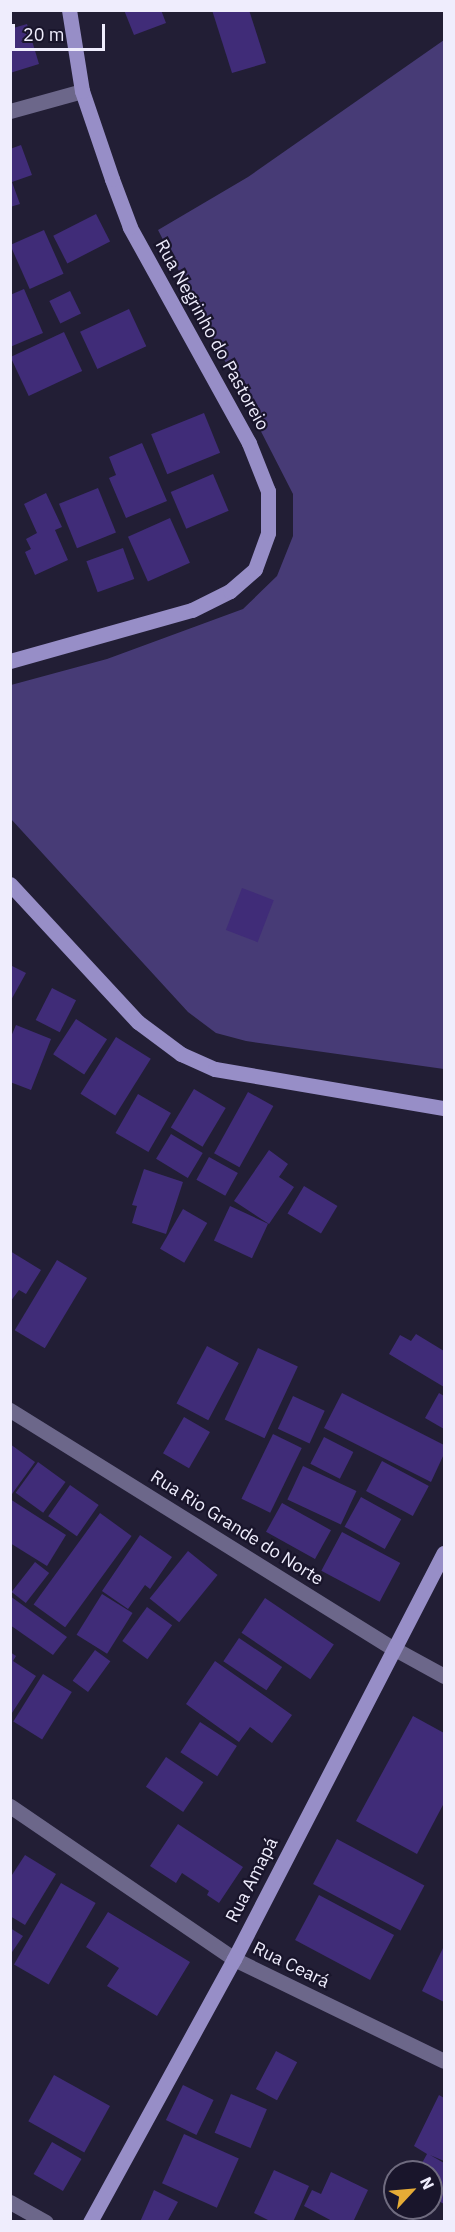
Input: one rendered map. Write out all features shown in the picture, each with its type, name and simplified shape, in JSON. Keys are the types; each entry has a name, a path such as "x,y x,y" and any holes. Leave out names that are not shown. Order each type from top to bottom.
{"street":[{"name":"Rua Negrinho do Pastoreio","path":"10,661 170,617 230,591 255,569 268,533 268,491 249,443 130,227 82,91 69,10"},
{"path":"10,111 82,91"},
{"path":"10,885 138,1022 181,1054 215,1069 253,1077 444,1108"},
{"name":"Rua Rio Grande do Norte","path":"10,1410 393,1648 444,1676"},
{"name":"Rua Amapá","path":"90,2222 234,1959 444,1553"},
{"name":"Rua Ceará","path":"10,1806 234,1959 444,2061"},
{"path":"10,2202 46,2222"}],"shaded area":[{"path":"444,40 444,1069 246,1041 216,1033 188,1012 11,819 11,685 107,659 243,609 277,576 293,536 293,494 158,230 248,177"}],"building":[{"path":"124,10 161,10 166,23 134,35"},
{"path":"212,10 249,10 266,63 232,73"},
{"path":"27,24 39,64 10,73 10,29"},
{"path":"21,145 32,175 12,182 20,204 10,207 10,149"},
{"path":"96,214 110,242 67,263 53,236"},
{"path":"44,230 64,274 30,289 10,245"},
{"path":"24,289 43,333 10,347 10,295"},
{"path":"70,291 81,313 60,324 49,301"},
{"path":"129,309 146,346 97,369 80,332"},
{"path":"64,332 82,371 29,396 11,357"},
{"path":"204,413 220,453 167,474 151,434"},
{"path":"142,443 167,501 126,518 109,478 116,475 109,457"},
{"path":"213,474 229,511 186,529 171,492"},
{"path":"98,488 116,533 77,548 59,504"},
{"path":"46,493 62,527 55,530 68,560 35,575 25,552 31,549 26,539 37,533 24,504"},
{"path":"170,518 190,563 148,581 128,537"},
{"path":"123,548 134,579 98,592 86,561"},
{"path":"242,888 274,900 258,942 226,930"},
{"path":"10,965 26,973 10,1002"},
{"path":"52,988 76,1000 60,1032 36,1020"},
{"path":"76,1019 107,1039 84,1074 53,1054"},
{"path":"16,1025 51,1039 31,1090 10,1082 10,1039"},
{"path":"116,1037 151,1059 115,1116 80,1094"},
{"path":"194,1089 226,1108 203,1147 171,1128"},
{"path":"248,1092 273,1106 239,1167 214,1153"},
{"path":"138,1094 171,1113 148,1152 116,1133"},
{"path":"171,1134 203,1153 188,1178 156,1159"},
{"path":"269,1150 288,1164 279,1177 294,1187 269,1224 234,1201"},
{"path":"209,1157 238,1173 225,1196 196,1180"},
{"path":"144,1169 183,1182 166,1234 132,1223 137,1206 132,1205"},
{"path":"304,1186 337,1206 321,1234 288,1213"},
{"path":"230,1206 268,1224 252,1258 214,1240"},
{"path":"183,1209 207,1223 184,1263 160,1249"},
{"path":"10,1251 41,1270 26,1294 19,1290 10,1302"},
{"path":"57,1260 87,1278 45,1348 15,1330"},
{"path":"416,1334 444,1351 444,1387 389,1354 400,1335 411,1341"},
{"path":"207,1346 239,1363 208,1420 176,1403"},
{"path":"258,1348 298,1367 264,1438 225,1420"},
{"path":"342,1393 444,1445 444,1454 431,1482 324,1428"},
{"path":"439,1393 444,1396 444,1429 425,1418"},
{"path":"293,1396 325,1411 310,1443 278,1429"},
{"path":"184,1417 210,1432 189,1468 163,1453"},
{"path":"273,1434 302,1448 270,1513 241,1499"},
{"path":"324,1437 353,1452 340,1479 310,1464"},
{"path":"10,1444 35,1462 12,1494 10,1493"},
{"path":"382,1461 429,1486 413,1516 366,1491"},
{"path":"38,1462 66,1482 43,1513 16,1493"},
{"path":"303,1466 356,1491 341,1524 287,1500"},
{"path":"70,1485 99,1505 77,1536 48,1516"},
{"path":"361,1497 401,1519 385,1549 345,1527"},
{"path":"10,1499 66,1535 47,1566 10,1543"},
{"path":"282,1503 331,1530 315,1559 266,1532"},
{"path":"100,1513 132,1536 65,1627 34,1604"},
{"path":"342,1532 400,1563 380,1602 321,1571"},
{"path":"140,1535 172,1557 150,1589 145,1585 128,1609 102,1591"},
{"path":"188,1551 218,1575 179,1622 150,1598"},
{"path":"35,1562 49,1573 26,1603 12,1592"},
{"path":"102,1594 133,1613 107,1654 77,1635"},
{"path":"10,1596 67,1637 53,1655 10,1625"},
{"path":"265,1598 334,1644 310,1679 242,1633"},
{"path":"147,1607 172,1625 147,1659 122,1641"},
{"path":"239,1638 282,1667 266,1690 223,1661"},
{"path":"95,1650 110,1661 88,1692 73,1681"},
{"path":"10,1652 16,1656 13,1661 36,1676 10,1716"},
{"path":"215,1661 292,1715 272,1743 250,1727 239,1742 186,1704"},
{"path":"43,1674 72,1692 42,1740 13,1721"},
{"path":"413,1716 444,1733 444,1803 417,1854 356,1821"},
{"path":"200,1722 237,1746 217,1776 180,1752"},
{"path":"166,1757 203,1782 183,1812 146,1787"},
{"path":"178,1824 243,1867 219,1903 207,1895 209,1891 182,1873 176,1883 150,1866"},
{"path":"337,1839 424,1885 400,1931 313,1884"},
{"path":"25,1855 56,1874 25,1925 10,1916 10,1878"},
{"path":"61,1883 96,1903 49,1984 14,1964"},
{"path":"319,1895 394,1935 370,1980 295,1940"},
{"path":"108,1912 190,1962 157,2016 107,1986 119,1968 86,1947"},
{"path":"10,1928 23,1936 10,1955"},
{"path":"444,1946 444,2002 422,1991"},
{"path":"276,2051 297,2062 277,2100 256,2089"},
{"path":"54,2075 110,2106 84,2152 28,2121"},
{"path":"183,2085 214,2100 196,2135 166,2120"},
{"path":"231,2094 267,2109 250,2148 215,2133"},
{"path":"439,2095 444,2098 444,2161 430,2155 439,2160 424,2160 427,2154 414,2146"},
{"path":"184,2134 239,2158 217,2208 162,2183"},
{"path":"52,2142 81,2159 63,2191 34,2174"},
{"path":"443,2162 444,2163 443,2203"},
{"path":"274,2170 309,2186 293,2222 272,2222 254,2213"},
{"path":"331,2172 368,2190 353,2222 334,2222 304,2206 312,2190 321,2194"},
{"path":"154,2190 178,2202 167,2222 140,2222"}]}
